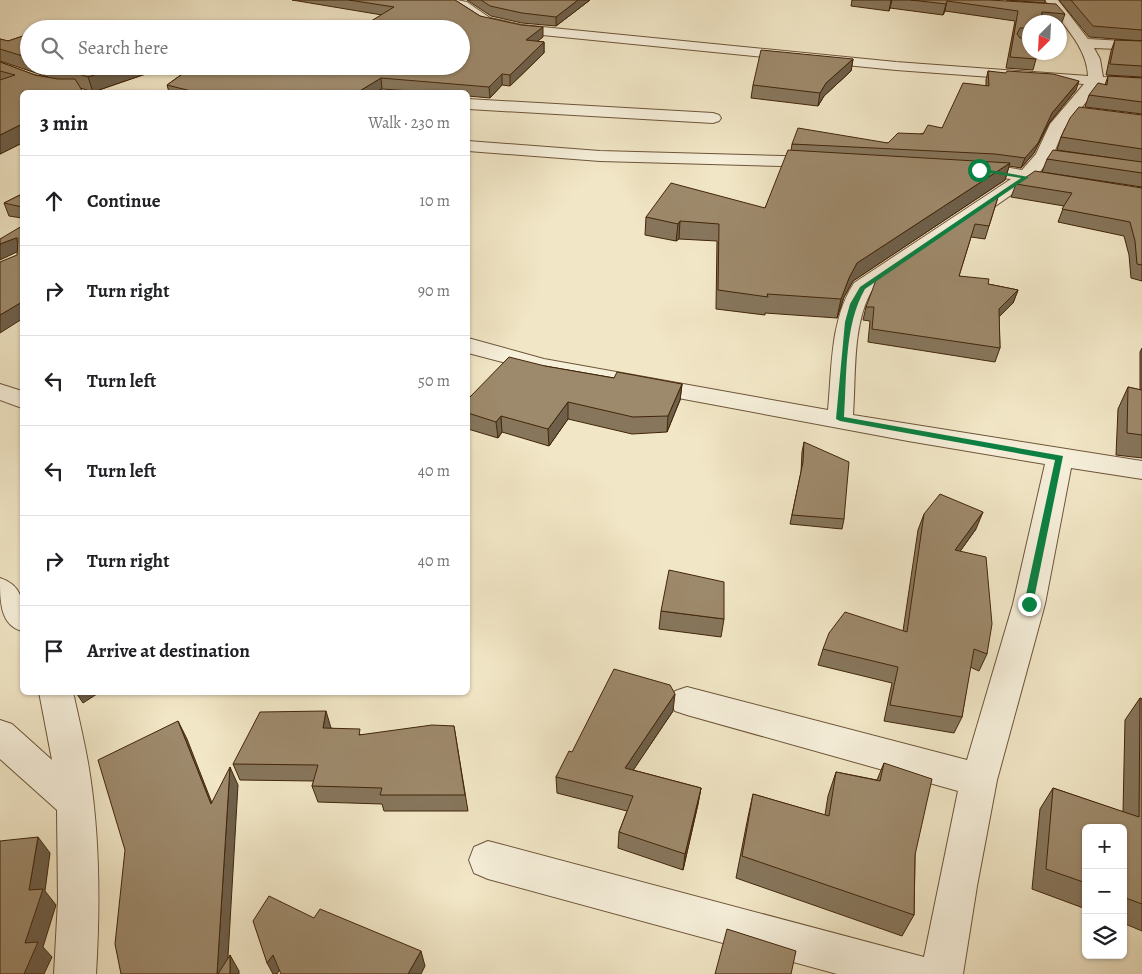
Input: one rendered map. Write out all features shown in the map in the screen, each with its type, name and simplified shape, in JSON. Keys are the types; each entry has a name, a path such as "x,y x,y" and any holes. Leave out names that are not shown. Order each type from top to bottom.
{"street":[{"path":"442,0 462,5 486,21 511,27 896,66 1142,84"},
{"path":"840,419 848,322 853,304 862,288 1026,177 1044,155 1056,128 1080,113 1096,80 1096,72 1080,46 1049,6"},
{"path":"1080,46 1142,46"},
{"path":"470,104 713,118"},
{"path":"470,146 506,151 836,163"},
{"path":"1044,155 1064,158"},
{"path":"955,169 992,171 1084,186"},
{"path":"470,346 508,357 552,366 1060,458 1142,470"},
{"path":"0,391 20,399"},
{"path":"942,974 957,886 979,780 1029,604 1060,458"},
{"path":"0,590 20,616"},
{"path":"57,695 75,802 79,922 76,974"},
{"path":"687,701 979,780"},
{"path":"0,735 21,756 75,802"},
{"path":"488,860 914,974"}],"building":[{"path":"349,0 455,0 480,16 521,25 543,27 526,40 544,42 510,75 502,74 489,87 381,78 361,90 187,90 167,85 181,75 470,75 470,20 373,20 394,7"},
{"path":"481,0 578,0 556,17 522,13 490,6"},
{"path":"911,0 990,0 1056,4 1065,14 1042,12 1042,15 1022,15 1022,28 1020,28 1017,34 1022,38 1022,58 1010,57 1018,11 947,1 946,4"},
{"path":"1071,0 1142,0 1142,30 1093,26"},
{"path":"20,37 20,55 0,49 0,39 8,41"},
{"path":"1115,40 1142,41 1142,66 1110,64"},
{"path":"761,50 853,59 826,83 820,93 753,85"},
{"path":"0,62 20,69 20,75 75,79 82,90 20,90 20,125 0,135 0,80 15,75 0,71"},
{"path":"988,71 1053,74 1079,81 1052,113 1038,143 1025,158 995,154 792,144 798,128 888,143 898,133 923,134 928,125 942,128 963,83 989,86"},
{"path":"1108,76 1142,78 1142,102 1089,95 1098,83 1107,85"},
{"path":"1079,107 1142,115 1142,149 1061,137 1070,118"},
{"path":"788,150 1010,163 857,263 841,299 767,294 768,297 718,290 719,224 680,221 678,224 646,217 671,183 765,208"},
{"path":"1053,150 1142,162 1142,173 1047,159"},
{"path":"1035,171 1142,188 1142,265 1137,264 1135,241 1130,222 1062,209 1072,193 1016,184"},
{"path":"20,195 20,207 4,203"},
{"path":"998,197 989,226 975,224 959,276 989,279 988,284 1018,290 999,309 1000,348 872,329 874,307 866,307 876,280"},
{"path":"20,227 20,303 0,315 0,262 17,255 18,238 0,244 0,239"},
{"path":"509,357 545,366 614,378 617,372 682,384 668,416 633,417 568,402 548,429 501,416 496,422 470,414 470,397"},
{"path":"1128,387 1142,390 1142,435 1127,433"},
{"path":"804,442 849,462 844,519 792,515 803,462"},
{"path":"940,494 983,512 955,550 986,557 992,624 987,654 974,649 962,717 890,705 898,667 823,649 829,633 845,612 907,632 924,514"},
{"path":"669,570 724,582 724,619 661,611"},
{"path":"614,669 670,685 675,694 625,768 701,788 685,854 619,832 633,796 556,777 569,751 572,752"},
{"path":"1140,698 1142,699 1142,904 1127,898 1127,824 1082,824 1082,882 1046,869 1053,788 1139,817"},
{"path":"326,711 323,728 360,729 359,735 432,725 454,726 465,795 380,795 382,788 312,786 318,765 233,764 260,712"},
{"path":"178,721 211,804 230,767 217,974 121,974 115,944 125,850 98,760"},
{"path":"884,763 932,779 915,855 914,915 742,856 753,794 829,816 836,772 880,781"},
{"path":"38,837 29,890 43,889 25,943 38,942 24,974 0,974 0,841"},
{"path":"269,896 314,918 320,909 421,951 408,974 281,974 273,955 267,963 253,921"},
{"path":"727,929 796,951 791,974 715,974"},
{"path":"230,955 230,974 218,974"}],"route":[{"path":"979,170 1004,172 1026,177 862,288 853,304 848,322 847,356 840,419 1060,458 1029,604"}]}
